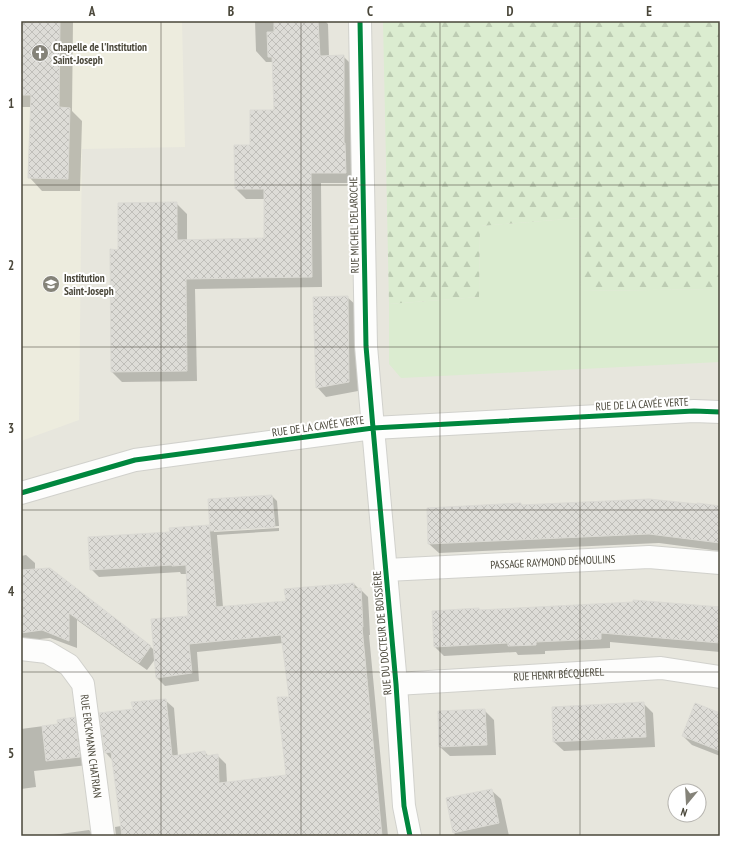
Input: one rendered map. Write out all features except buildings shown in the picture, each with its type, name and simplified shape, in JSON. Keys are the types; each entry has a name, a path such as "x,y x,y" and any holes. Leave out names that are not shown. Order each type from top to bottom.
{"street":[{"name":"RUE MICHEL DELAROCHE","path":"360,21 366,346 373,428"},
{"name":"RUE DE LA CAVÉE VERTE","path":"21,493 135,460 373,428 694,411 720,412"},
{"name":"RUE DU DOCTEUR DE BOISSIÈRE","path":"373,428 396,684 404,806 410,836"},
{"name":"PASSAGE RAYMOND DÉMOULINS","path":"386,570 649,557 720,563"},
{"name":"RUE ERCKMANN CHATRIAN","path":"21,649 47,652 70,665 83,684 103,836"},
{"name":"RUE HENRI BÉCQUEREL","path":"396,684 661,668 720,677"}],"shaded area":[{"path":"21,21 720,21 720,836 21,836"},
{"name":"Institution Saint-Joseph","path":"21,21 182,21 185,147 82,149 79,420 21,441"}],"green space":[{"path":"383,21 720,21 720,289 581,291 580,218 480,226 479,297 389,304"},
{"path":"580,218 581,291 720,289 720,362 401,378 389,364 389,304 479,297 480,226"}],"cycle path":[{"path":"360,21 366,346 396,684 404,806 410,836"},
{"path":"21,493 135,460 373,428 694,411 720,412"}],"place":[{"name":"Chapelle de l'Institution Saint-Joseph","path":"40,53"},
{"name":"Institution Saint-Joseph","path":"51,284"}]}
